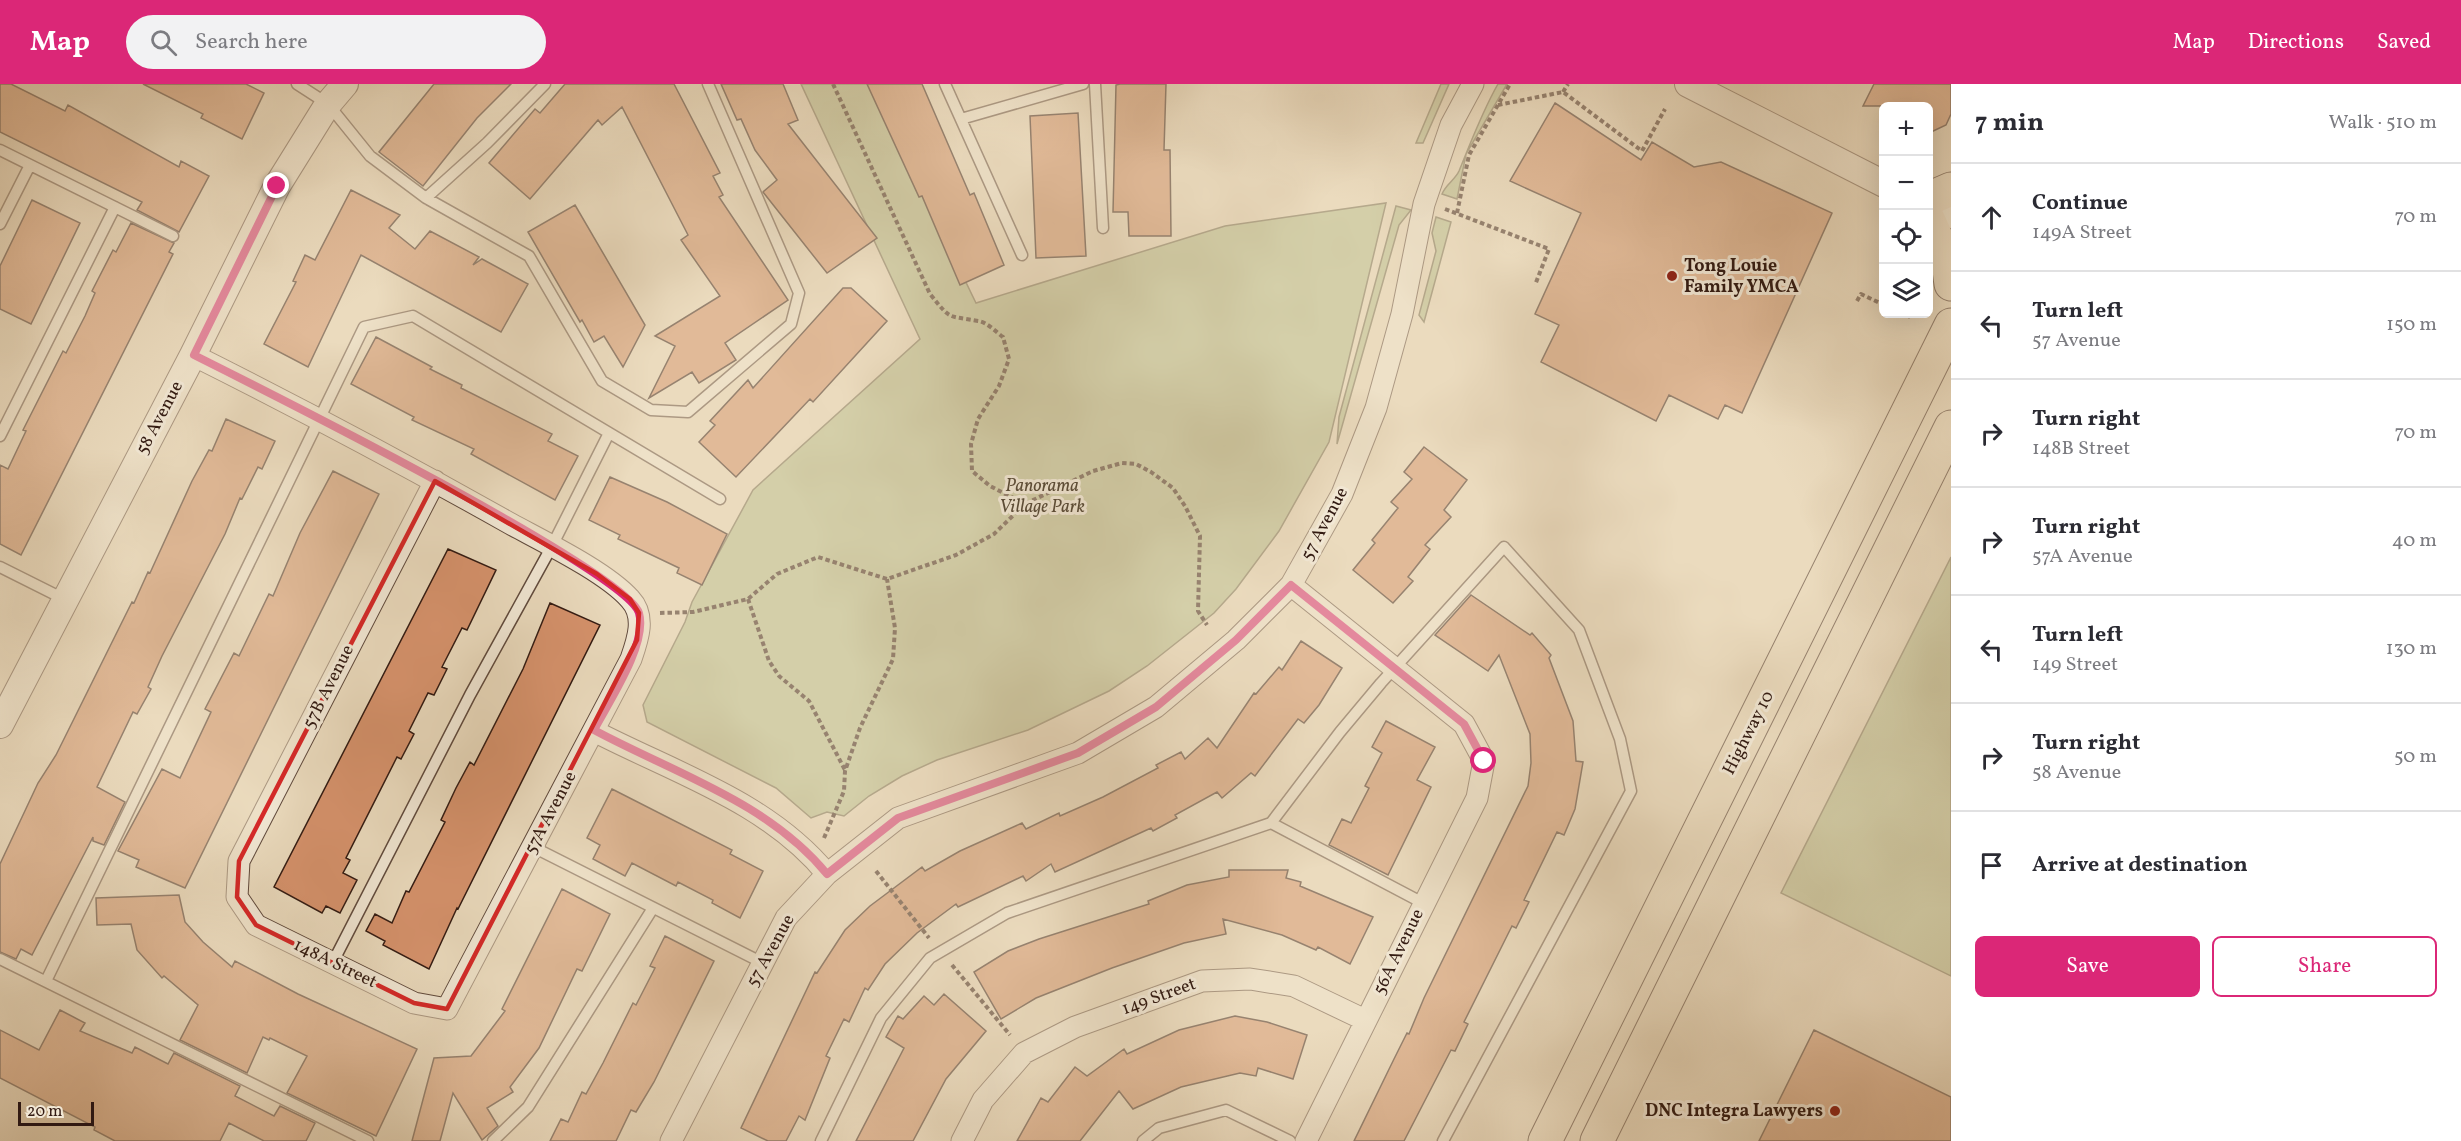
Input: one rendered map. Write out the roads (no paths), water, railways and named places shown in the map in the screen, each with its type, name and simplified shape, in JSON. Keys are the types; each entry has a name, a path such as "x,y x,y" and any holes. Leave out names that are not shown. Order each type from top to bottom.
{"highway":[{"path":"1933,197 1951,189"},
{"path":"1933,229 1947,263 1951,284"},
{"name":"Highway 10","path":"1545,1141 1951,325"},
{"path":"1597,1141 1951,427"}],"street":[{"name":"58 Avenue","path":"0,725 194,355 277,186 328,104 345,84"},
{"name":"57 Avenue","path":"675,1140 786,918 827,874 898,818 1078,753 1156,707 1236,640 1291,585 1342,494 1376,408 1402,314 1424,204 1451,125 1473,84"},
{"path":"1688,84 1879,181"},
{"path":"1933,208 1951,215"},
{"path":"194,355 321,419 552,546"},
{"name":"57B Avenue","path":"237,897 239,861 435,481"},
{"name":"57A Avenue","path":"447,1009 631,658 649,613 597,574 552,546"},
{"path":"1291,585 1395,667"},
{"name":"56A Avenue","path":"1305,1141 1477,798 1484,761 1464,724 1395,667"},
{"path":"594,730 759,812 809,852 827,874"},
{"name":"148A Street","path":"237,897 256,925 414,1004 447,1009"},
{"name":"149 Street","path":"962,1141 983,1100 1018,1045 1202,981 1250,980 1294,986 1365,1020"}],"lane":[{"path":"297,84 328,104 369,156 426,198 529,256 602,381 651,410 688,412 791,324 799,293 708,84"},
{"path":"426,198 487,143 545,84"},
{"path":"945,84 1022,255"},
{"path":"961,119 1083,84"},
{"path":"1095,84 1103,228"},
{"path":"0,150 173,236"},
{"path":"0,224 30,165"},
{"path":"0,436 115,207"},
{"path":"46,981 364,327 413,316 720,499"},
{"path":"332,964 609,433"},
{"path":"821,1141 881,1018 930,958 1007,912 1271,823 1340,732 1395,667 1504,547 1579,630 1620,739 1631,791 1443,1141"},
{"path":"0,567 66,600"},
{"path":"1271,823 1423,903"},
{"path":"533,848 763,963"},
{"path":"494,1141 528,1107 653,908"},
{"path":"0,960 369,1141"},
{"path":"1143,1141 1160,1128 1226,1110 1290,1141"}],"place":[{"name":"Tong Louie Family YMCA","path":"1672,276"},
{"name":"DNC Integra Lawyers","path":"1835,1111"}],"park label":[{"name":"Panorama Village Park","path":"1042,496"}]}
